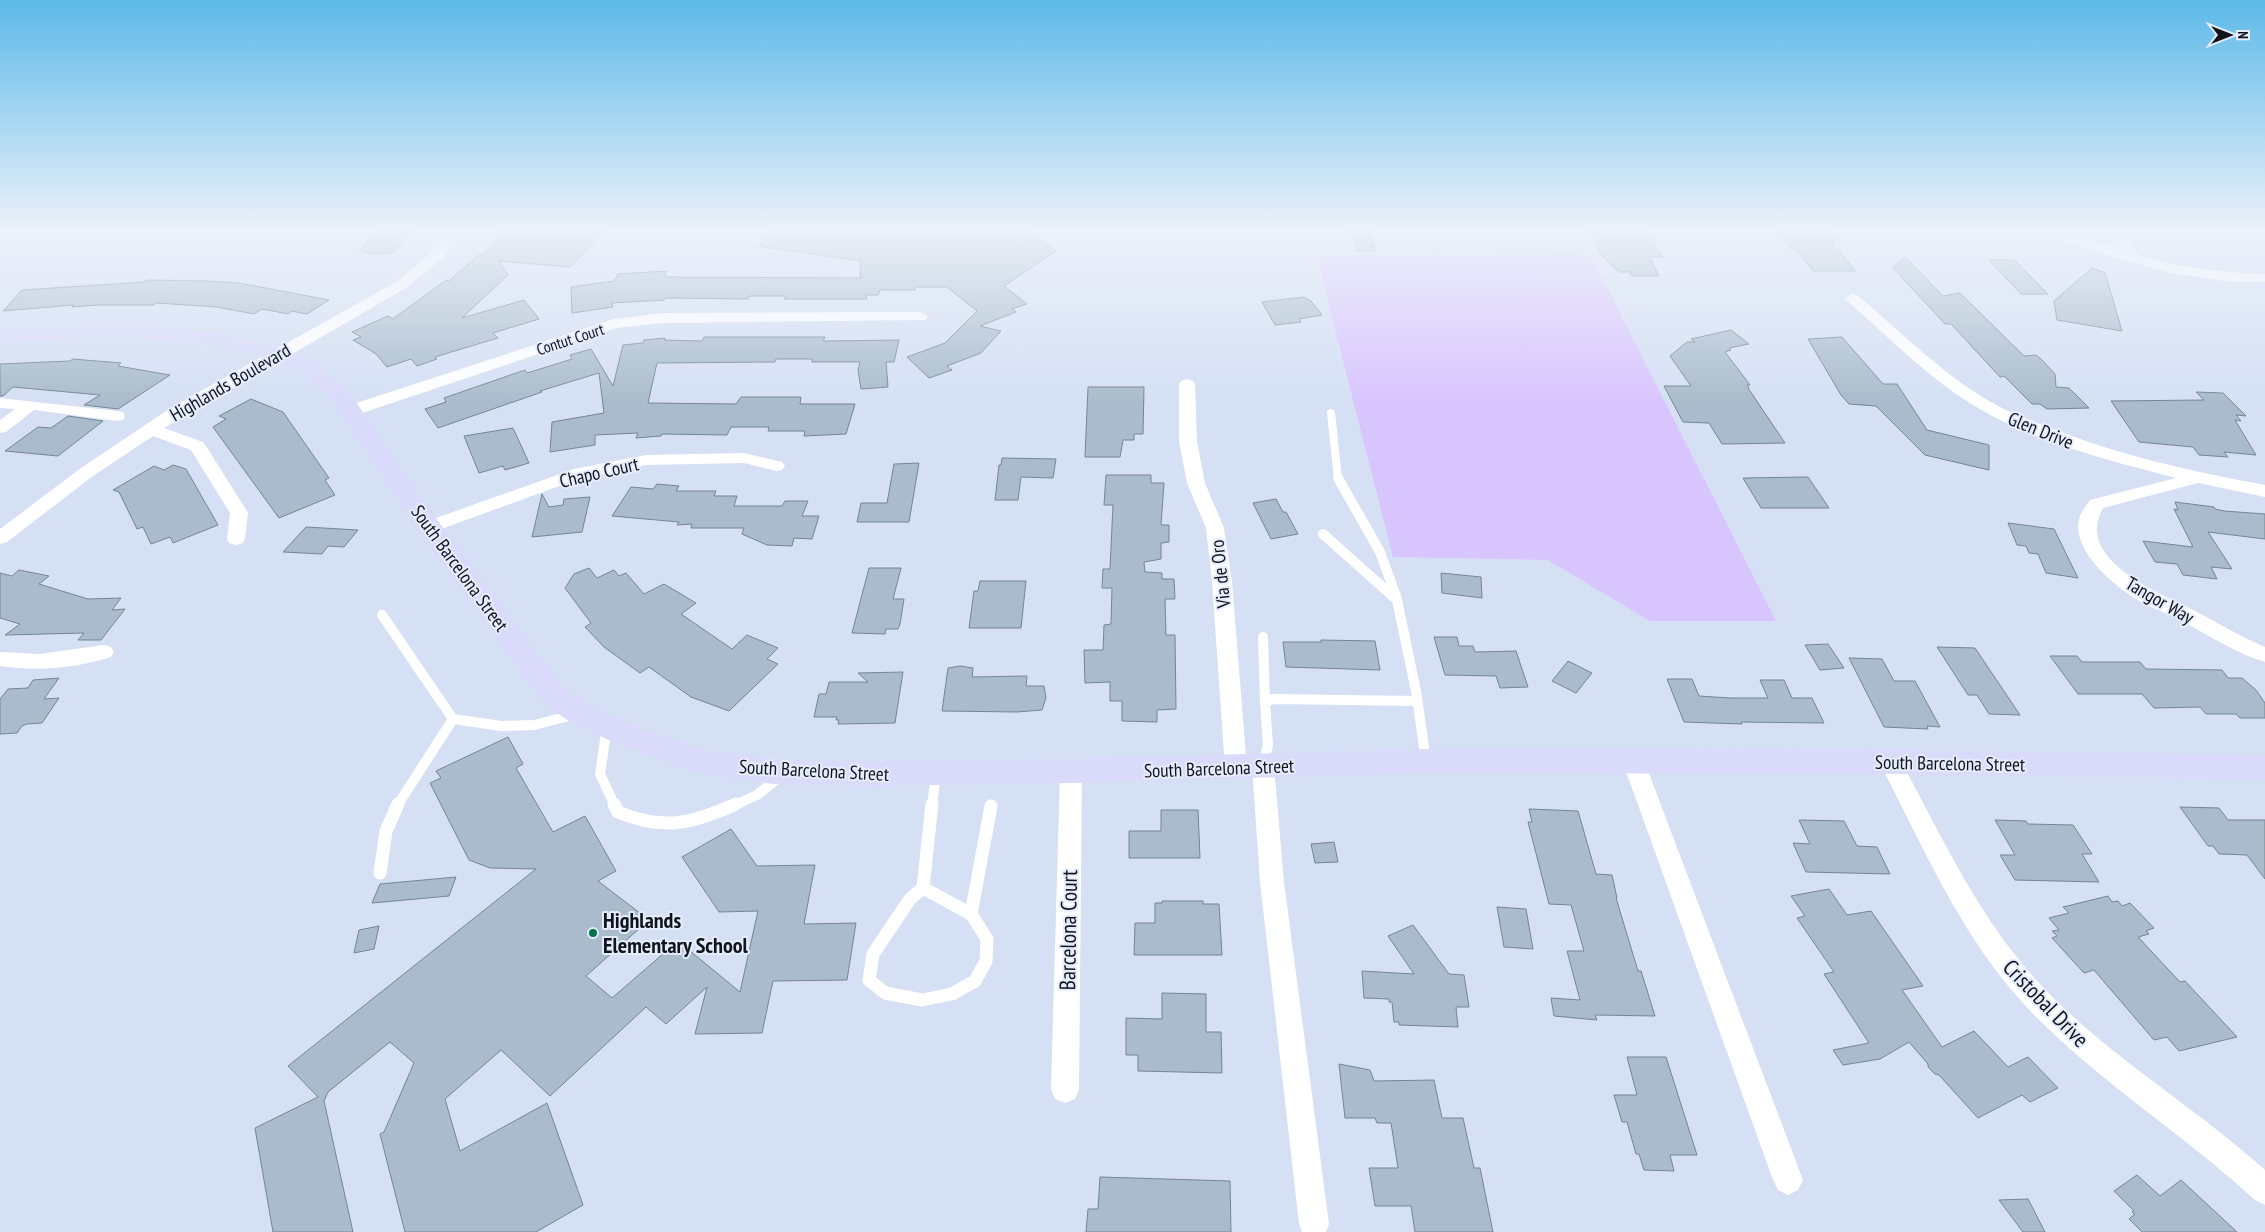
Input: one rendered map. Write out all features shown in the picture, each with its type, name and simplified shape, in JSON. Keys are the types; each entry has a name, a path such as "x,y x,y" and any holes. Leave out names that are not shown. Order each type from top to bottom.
{"main road":[{"name":"South Barcelona Street","path":"0,338 73,332 144,332 223,340 276,354 305,366 339,394 429,527 555,697 580,713 624,734 702,762 786,772 936,773 1071,772 1426,761 1634,763 1890,762 2265,767"}],"street":[{"name":"Highlands Boulevard","path":"0,538 88,472 150,429 276,354 398,286"},
{"name":"Glen Drive","path":"1852,298 1972,397 1999,413 2059,439 2102,453 2197,478 2265,490"},
{"name":"Contut Court","path":"350,411 614,324 663,318 920,317"},
{"name":"Via de Oro","path":"1187,384 1188,441 1196,483 1215,528 1249,767 1272,882 1314,1224"},
{"path":"0,403 32,405 117,416"},
{"path":"0,428 32,405"},
{"path":"150,429 197,446 239,513 236,539"},
{"name":"Chapo Court","path":"429,527 574,474 646,460 744,458 776,466"},
{"name":"Tangor Way","path":"2197,478 2096,504 2090,511 2087,520 2089,540 2104,562 2142,594 2183,613 2232,641 2265,655"},
{"path":"0,659 10,661 70,660 104,652"},
{"name":"Cristobal Drive","path":"1890,762 1982,931 2030,992 2082,1043 2233,1159 2265,1190"},
{"path":"1634,763 1788,1180"},
{"name":"Barcelona Court","path":"1065,1089 1071,772"}],"lane":[{"path":"1331,413 1338,481 1380,552 1397,600 1417,701 1426,761"},
{"path":"1323,534 1397,600"},
{"path":"382,615 453,719 501,726 526,725 580,713"},
{"path":"1249,767 1268,745 1263,637"},
{"path":"1265,702 1273,699 1417,701"},
{"path":"380,872 386,831 401,797 453,719"},
{"path":"607,726 600,774 618,812 640,821 675,824 705,818 757,796 786,772"},
{"path":"923,888 971,914 988,939 986,961 975,981 952,994 922,1000 885,993 869,980 873,954 910,899 923,888 936,773"},
{"path":"971,914 991,806"}],"shaded area":[{"path":"1324,286 1606,286 1776,621 1650,621 1548,560 1393,557"}],"building":[{"path":"75,286 257,286 329,300 307,314 292,311 288,314 262,309 254,314 216,307 156,303 154,305 72,307 74,305 3,311 22,290"},
{"path":"437,286 496,286 462,318 524,300 539,319 493,333 498,338 435,357 437,359 417,366 411,359 387,367 376,354 353,340 361,337 352,332 388,316 393,319"},
{"path":"1005,286 1027,304 1012,309 1016,312 980,326 1001,331 981,353 947,366 952,370 929,378 907,357 945,343 977,311 947,287 916,287 915,290 880,290 878,295 867,295 866,299 784,299 786,296 749,296 748,299 665,298 664,300 612,303 613,307 572,313 571,287"},
{"path":"1910,286 1934,286 1943,296 1960,293 2024,356 2036,355 2042,360 2055,374 2056,387 2069,388 2089,408 2047,409 2040,404 2032,404 2004,376 2000,377 1951,324 1945,324"},
{"path":"2014,286 2040,286 2048,294 2021,294"},
{"path":"2071,286 2109,286 2122,331 2057,320 2054,301"},
{"path":"1304,297 1311,301 1322,315 1299,319 1301,322 1275,325 1262,302"},
{"path":"1731,330 1749,344 1729,348 1731,350 1725,352 1750,385 1747,385 1748,388 1785,443 1722,444 1709,423 1683,422 1664,386 1691,386 1670,356 1687,342 1695,342 1691,339"},
{"path":"704,337 825,337 823,341 899,340 894,362 886,362 888,387 861,389 858,370 860,362 812,362 812,359 776,359 775,362 657,363 648,403 736,404 741,397 801,397 800,404 855,404 846,434 804,436 805,431 768,431 769,427 731,427 727,435 662,434 661,436 636,438 638,433 595,435 595,445 550,452 552,422 604,413 599,373 540,391 542,392 438,428 425,409 446,402 444,398 525,370 527,373 572,359 570,355 591,349 613,386 623,345 665,338 664,340 702,341"},
{"path":"1842,337 1883,384 1897,384 1927,430 1989,445 1989,470 1925,455 1876,406 1849,404 1841,395 1808,339"},
{"path":"73,359 121,363 118,366 170,375 118,409 84,405 100,395 13,387 3,396 0,396 0,364 70,361"},
{"path":"1088,387 1144,387 1143,434 1134,434 1134,440 1123,440 1120,457 1085,457"},
{"path":"2196,392 2223,393 2246,416 2236,415 2241,421 2235,420 2256,455 2224,452 2228,457 2199,455 2193,447 2139,442 2111,401 2204,400"},
{"path":"251,399 283,412 329,478 325,480 335,495 279,518 213,427 226,419 219,416"},
{"path":"68,416 103,421 58,456 5,451 38,427 51,428"},
{"path":"513,428 529,463 505,470 503,466 479,473 464,436"},
{"path":"1002,458 1056,459 1053,478 1021,477 1018,500 995,500 999,465 1001,465"},
{"path":"919,463 909,522 857,522 861,503 887,503 894,464"},
{"path":"173,465 186,469 218,525 173,543 170,537 151,544 143,527 137,529 119,492 113,490 154,466 164,470"},
{"path":"1106,475 1151,475 1151,483 1164,483 1161,525 1169,525 1169,542 1161,543 1161,559 1144,562 1145,572 1162,573 1162,579 1174,579 1175,599 1165,599 1166,635 1175,635 1176,709 1157,710 1157,722 1122,721 1122,701 1110,701 1110,682 1085,683 1084,650 1103,650 1104,625 1111,624 1112,588 1102,588 1103,569 1110,569 1113,505 1104,505"},
{"path":"1808,477 1829,508 1761,508 1743,478"},
{"path":"657,484 679,486 676,491 716,491 714,496 737,496 734,506 782,506 785,501 808,501 802,516 819,516 812,539 794,538 792,546 767,545 742,534 744,528 691,528 692,524 677,525 679,522 612,516 631,487 653,489"},
{"path":"542,494 549,507 563,505 564,499 590,497 582,532 532,537"},
{"path":"1276,499 1283,512 1286,512 1298,534 1271,539 1253,503"},
{"path":"2175,502 2214,507 2224,511 2265,514 2265,539 2208,532 2232,569 2211,567 2217,579 2183,575 2177,564 2155,562 2143,541 2193,547 2174,509 2178,510"},
{"path":"2008,523 2054,529 2078,578 2046,573 2038,554 2029,553 2026,546 2017,545"},
{"path":"306,527 358,530 344,547 328,546 322,554 283,552"},
{"path":"589,568 597,578 614,570 619,576 626,573 644,594 664,584 696,603 681,614 732,649 747,635 778,648 767,659 778,664 729,711 691,697 649,667 640,673 604,647 585,627 591,623 565,588 574,574"},
{"path":"869,568 901,568 893,599 904,599 900,624 898,629 886,629 885,634 852,633"},
{"path":"19,570 49,576 39,584 88,599 121,598 112,610 125,609 101,640 78,640 84,633 5,635 20,624 0,618 0,573 12,576"},
{"path":"1441,573 1481,577 1482,598 1442,593"},
{"path":"980,581 1026,581 1021,628 969,628 974,591 978,591"},
{"path":"1434,637 1457,637 1459,646 1473,646 1475,652 1516,651 1528,687 1500,688 1496,676 1445,675"},
{"path":"1321,640 1375,641 1380,670 1286,667 1283,642 1321,642"},
{"path":"1828,644 1844,668 1820,670 1805,645"},
{"path":"1937,647 1975,648 2020,715 1989,714 1977,695 1968,695"},
{"path":"2050,656 2077,656 2082,662 2140,662 2146,669 2222,670 2228,678 2242,678 2256,690 2265,703 2265,718 2240,718 2236,714 2206,714 2200,707 2154,708 2142,694 2078,694"},
{"path":"1849,658 1882,659 1894,681 1915,681 1940,727 1927,726 1928,729 1884,727"},
{"path":"1568,661 1592,673 1576,693 1552,681"},
{"path":"960,666 973,668 972,677 1027,676 1026,686 1044,686 1046,698 1042,710 1017,712 942,711 948,668"},
{"path":"903,672 895,723 838,724 839,720 836,720 837,717 814,717 819,694 826,694 829,682 868,682 858,673"},
{"path":"59,678 44,699 59,698 42,723 22,726 17,733 0,734 0,699 8,689 28,688 33,680"},
{"path":"1667,679 1692,679 1699,696 1730,698 1768,698 1760,680 1784,680 1792,698 1812,698 1824,723 1741,722 1742,724 1684,722"},
{"path":"508,737 523,764 516,768 553,832 585,816 616,871 598,881 649,920 586,976 612,998 678,941 740,992 758,911 719,912 682,857 731,829 757,866 815,865 804,924 856,923 847,980 773,981 762,1033 695,1034 707,987 666,1024 646,1007 550,1096 501,1050 445,1099 460,1151 547,1103 583,1205 536,1232 405,1232 380,1134 384,1132 414,1063 390,1042 328,1092 324,1101 353,1232 273,1232 255,1128 318,1097 288,1066 536,869 490,868 469,860 430,783 441,778 436,771"},
{"path":"2180,807 2219,808 2228,820 2265,820 2265,879 2247,855 2219,854 2213,846 2208,846"},
{"path":"1529,809 1578,811 1596,874 1612,875 1616,898 1638,971 1641,971 1655,1016 1595,1015 1597,1020 1554,1016 1551,998 1580,1000 1567,951 1584,951 1571,905 1549,904 1528,822 1532,822"},
{"path":"1161,810 1198,810 1200,858 1129,858 1129,831 1161,831"},
{"path":"1799,820 1844,821 1857,846 1877,847 1890,874 1806,872 1793,843 1810,844"},
{"path":"1995,820 2026,821 2028,824 2073,825 2092,854 2082,854 2099,882 2015,880 2000,855 2015,855"},
{"path":"1334,842 1338,862 1315,863 1311,844"},
{"path":"456,877 449,896 372,903 380,884"},
{"path":"1829,889 1847,915 1871,911 1923,986 1902,990 1942,1047 1974,1031 2008,1067 2028,1057 2058,1088 2030,1102 2022,1095 1978,1118 1939,1075 1935,1074 1928,1067 1928,1064 1909,1042 1880,1059 1843,1065 1833,1050 1869,1043 1824,974 1834,972 1797,918 1805,916 1791,896"},
{"path":"2108,896 2112,902 2118,901 2122,906 2130,903 2154,928 2146,931 2149,934 2138,937 2180,982 2185,981 2237,1037 2179,1051 2167,1037 2154,1040 2094,970 2084,973 2052,938 2057,936 2052,931 2059,930 2049,918 2069,913 2063,907"},
{"path":"1162,901 1203,901 1203,904 1219,904 1222,955 1134,955 1135,923 1155,923 1155,903 1162,903"},
{"path":"1497,907 1526,909 1533,949 1504,947"},
{"path":"1413,925 1449,974 1464,975 1469,1007 1456,1007 1458,1027 1399,1025 1399,1022 1394,1022 1392,1002 1389,1002 1389,999 1364,998 1362,971 1414,974 1388,936"},
{"path":"379,926 374,949 354,953 359,930"},
{"path":"1162,993 1206,994 1206,1032 1221,1032 1222,1073 1138,1071 1138,1055 1126,1055 1126,1018 1162,1019"},
{"path":"1627,1057 1666,1057 1697,1155 1670,1155 1674,1171 1644,1170 1639,1154 1636,1154 1627,1122 1622,1122 1614,1095 1637,1095"},
{"path":"1339,1064 1370,1070 1374,1081 1434,1080 1442,1118 1463,1118 1474,1168 1480,1168 1493,1232 1415,1232 1411,1206 1375,1206 1369,1168 1398,1168 1391,1123 1377,1123 1375,1118 1345,1118"},
{"path":"2137,1175 2160,1196 2181,1180 2237,1232 2142,1232 2129,1219 2135,1214 2132,1212 2134,1211 2114,1191"},
{"path":"1100,1177 1230,1181 1231,1232 1086,1232 1088,1209 1098,1209"},
{"path":"2028,1199 2045,1232 2023,1232 1999,1200"}],"place":[{"name":"Highlands Elementary School","path":"593,933"}]}
